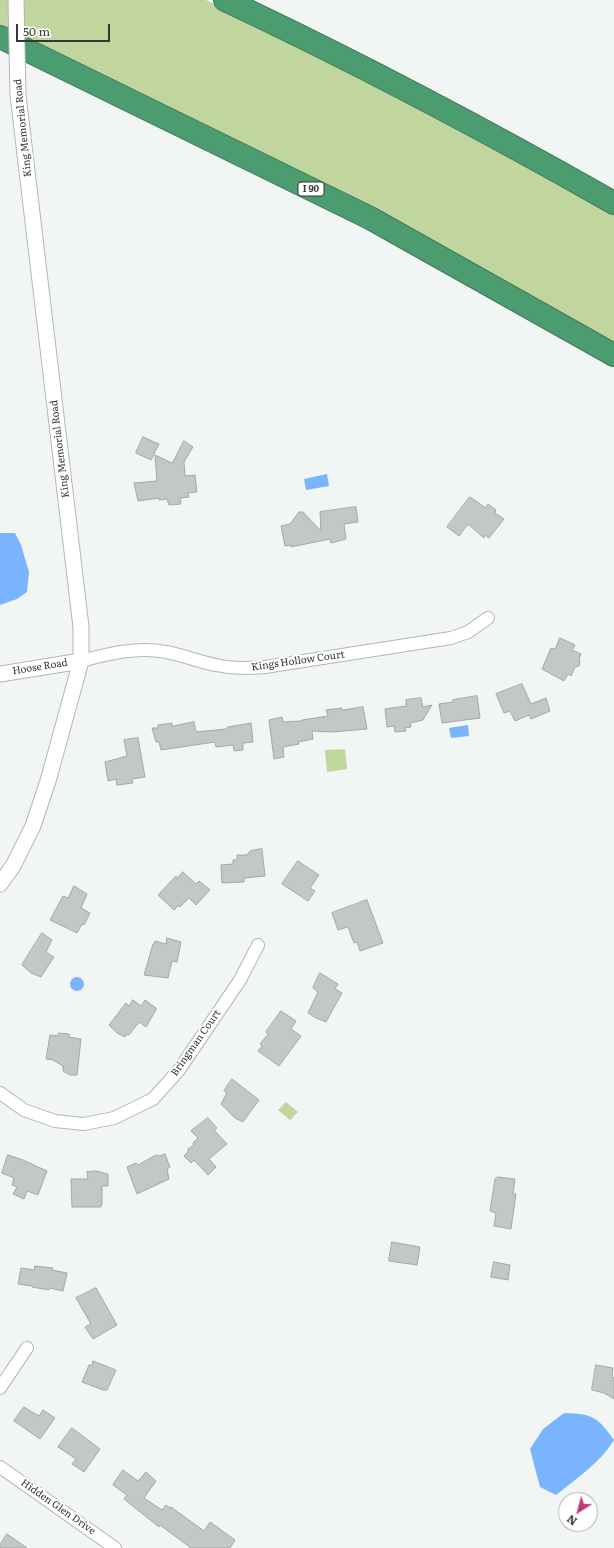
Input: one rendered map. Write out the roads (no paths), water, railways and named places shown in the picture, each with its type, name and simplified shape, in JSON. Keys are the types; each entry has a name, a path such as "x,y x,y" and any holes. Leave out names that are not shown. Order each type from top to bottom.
{"highway":[{"path":"225,0 290,30 430,102 614,203"},
{"name":"I 90","path":"0,37 370,218 614,355"}],"street":[{"name":"King Memorial Road","path":"0,884 13,866 33,826 48,781 81,661 80,612 18,95 16,0"},
{"name":"Kings Hollow Court","path":"81,661 107,654 143,650 165,651 217,666 244,669 265,667 451,638 468,632 488,618"},
{"name":"Hoose Road","path":"0,674 81,661"},
{"name":"Bringman Court","path":"0,1093 24,1110 55,1121 84,1124 114,1118 153,1099 179,1070 240,980 258,944"},
{"path":"0,1388 27,1348"},
{"name":"Hidden Glen Drive","path":"0,1467 115,1548"}],"water":[{"path":"327,474 329,486 306,490 304,479"},
{"path":"0,533 15,533 21,545 29,572 27,592 17,599 0,605"},
{"path":"468,725 469,736 451,738 449,728"},
{"path":"74,977 80,977 84,981 84,987 80,991 74,991 70,987 70,981"},
{"path":"564,1413 581,1414 598,1421 614,1440 595,1463 556,1495 540,1487 530,1449 543,1429"}]}
